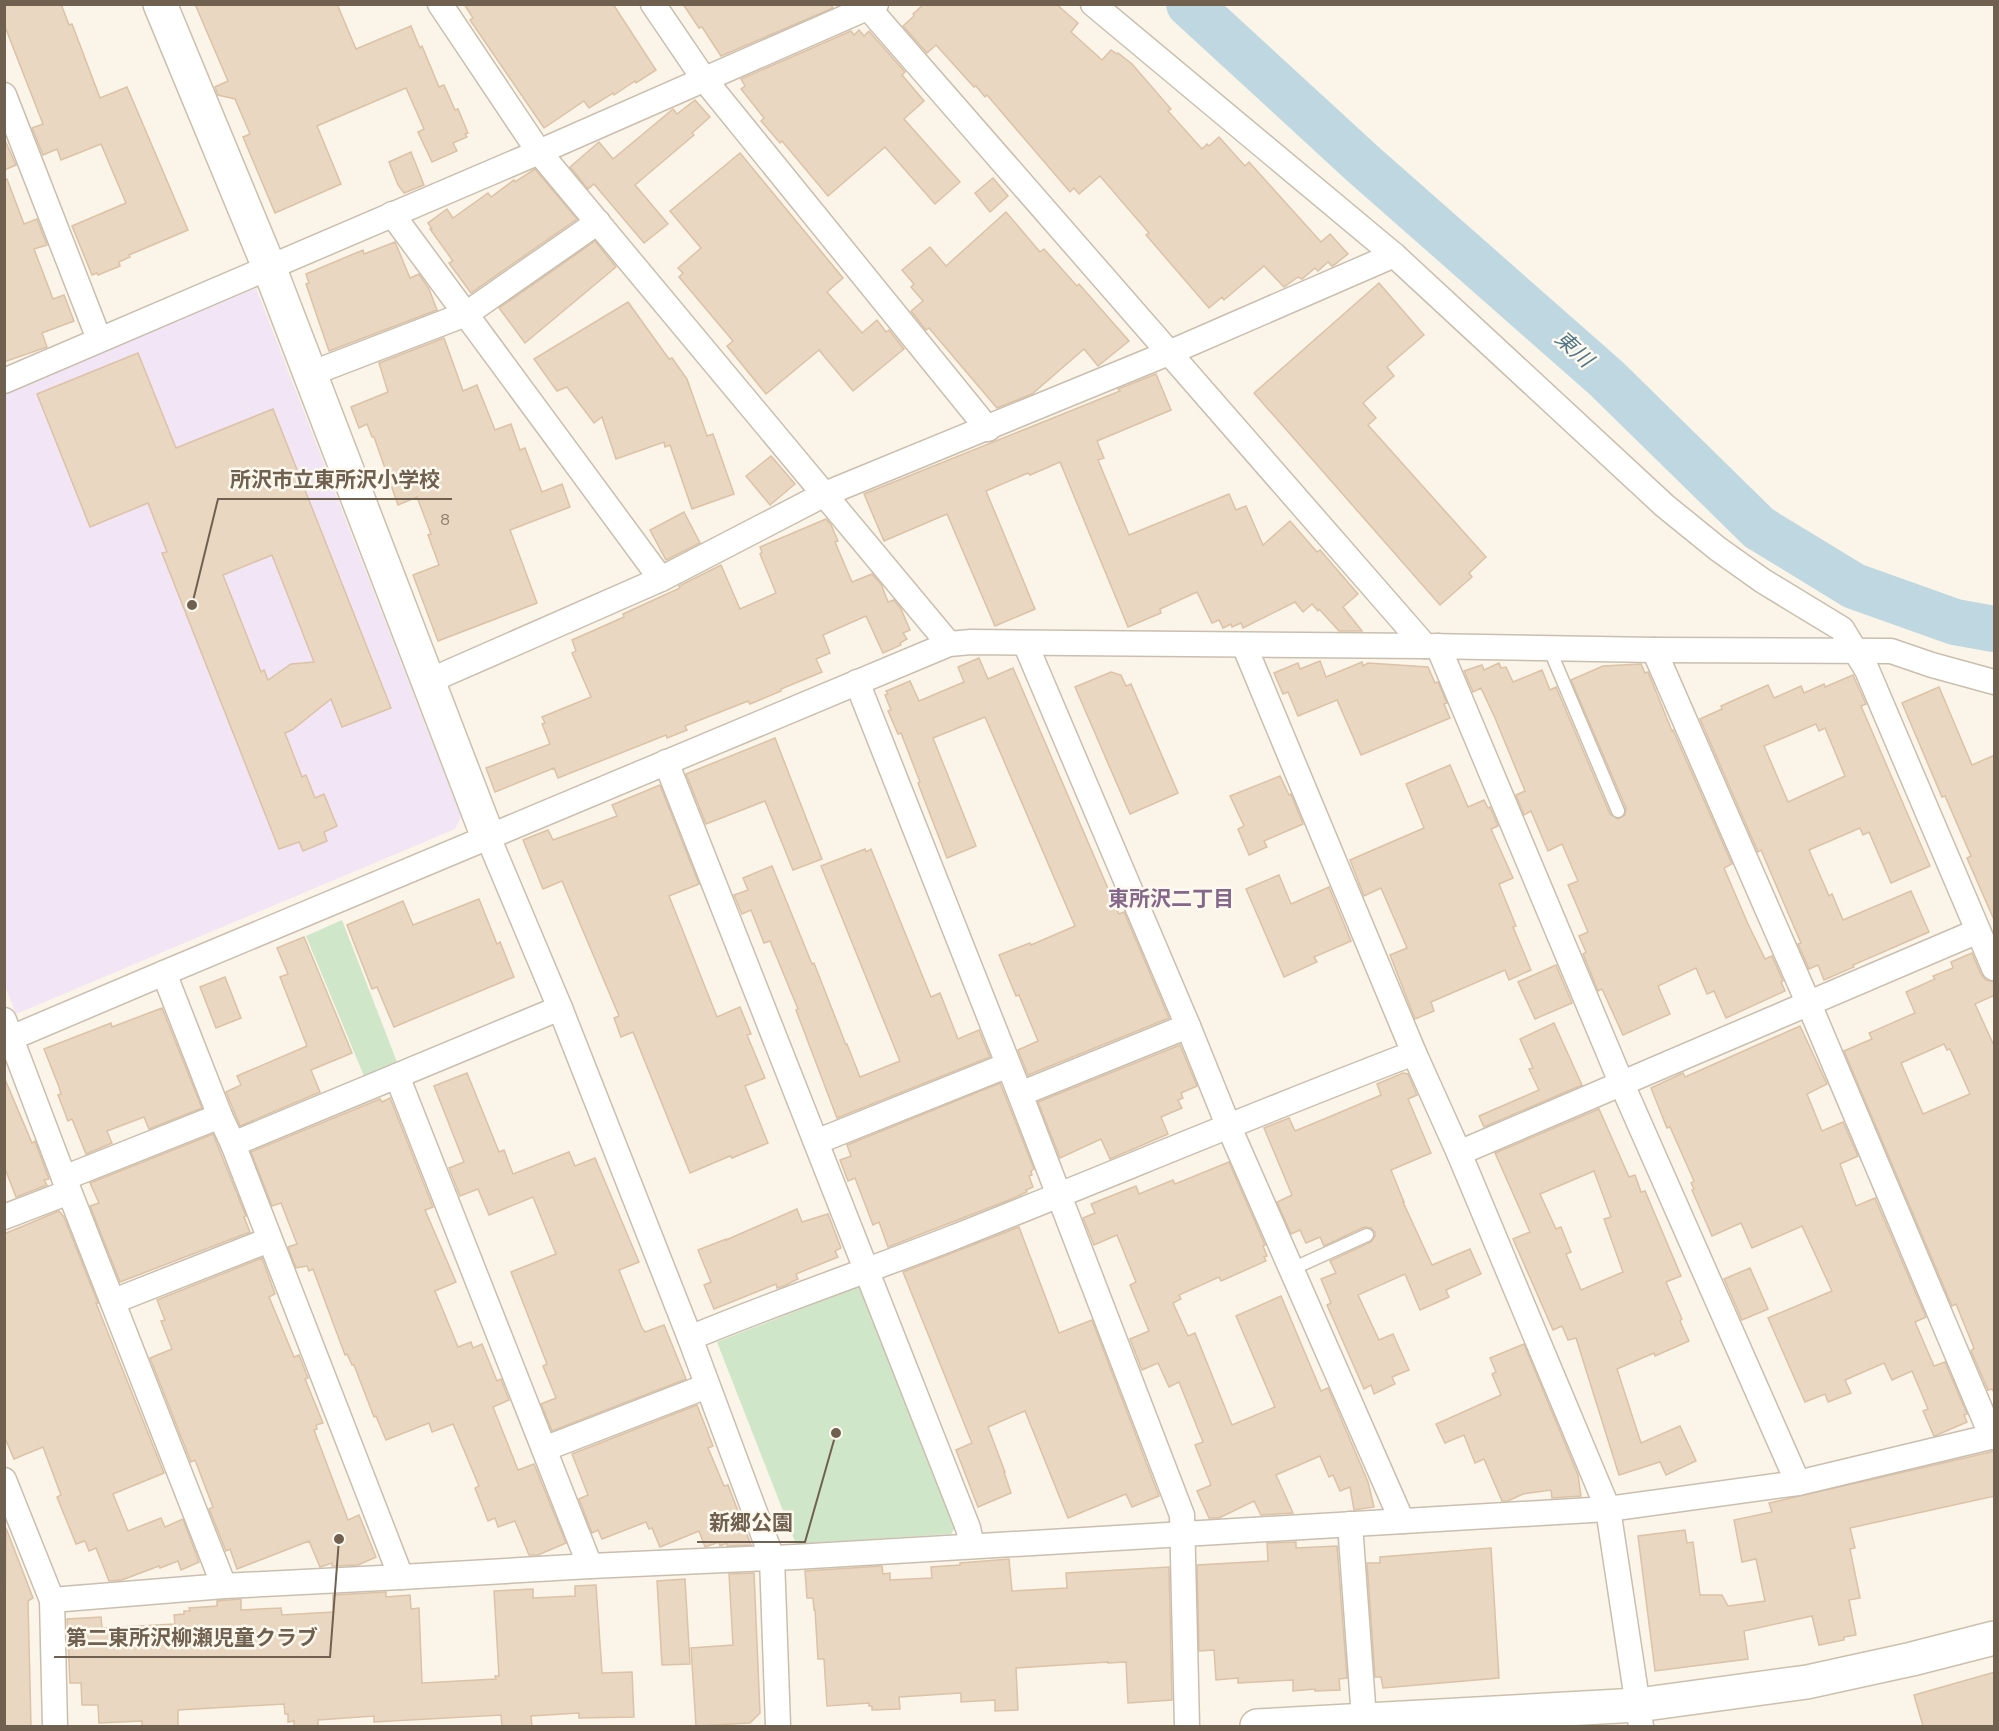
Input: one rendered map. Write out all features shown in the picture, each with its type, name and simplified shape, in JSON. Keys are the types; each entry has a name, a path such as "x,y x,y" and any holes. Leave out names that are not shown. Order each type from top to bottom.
{"street":[{"path":"160,4 269,267 488,837 560,1008 690,1338 772,1558 778,1726"},
{"path":"440,4 539,152 949,644"},
{"path":"653,4 704,79 988,429"},
{"path":"1093,4 1394,255 1665,506 1718,549 1763,581 1842,628 1867,670 1995,968"},
{"path":"4,381 539,152 870,6 1171,352 1432,646 1620,1082 1798,1483"},
{"path":"4,95 99,339"},
{"path":"392,214 661,579"},
{"path":"310,374 466,314 598,222"},
{"path":"429,681 661,579 825,494 988,429 1394,255"},
{"path":"225,1586 7,1033 164,973 949,644 971,642 1891,651 1995,682"},
{"path":"1025,643 1228,1125 1402,1521"},
{"path":"1244,645 1414,1053 1460,1153 1608,1509 1640,1716"},
{"path":"52,1599 225,1586 772,1558 1608,1509 1798,1483 1993,1436 1654,650"},
{"path":"857,682 1020,1094 1182,1515 1187,1726"},
{"path":"666,762 865,1272 968,1528 972,1545"},
{"path":"1460,1153 1620,1082 1978,931"},
{"path":"164,973 401,1577"},
{"path":"233,1144 560,1008"},
{"path":"1020,1094 1188,1026"},
{"path":"690,1338 865,1272 1058,1196 1228,1125 1414,1053"},
{"path":"816,1142 1008,1065"},
{"path":"397,1076 590,1566"},
{"path":"4,1217 66,1185 220,1116"},
{"path":"114,1301 269,1240"},
{"path":"544,1449 707,1386"},
{"path":"4,1480 52,1599 55,1726"},
{"path":"1350,1524 1364,1719"},
{"path":"1257,1726 1364,1719 1640,1716 1912,1659 1995,1638"}],"lane":[{"path":"1550,648 1618,812"},
{"path":"1292,1269 1367,1235"}],"shaded area":[{"path":"256,288 461,817 455,829 16,1014 5,986 5,393"}],"green space":[{"path":"342,920 397,1062 364,1076 306,936"},
{"path":"860,1286 957,1524 951,1534 796,1544 717,1342"}],"building":[{"path":"4,4 61,4 69,25 72,24 100,98 127,87 188,230 129,255 130,257 119,262 120,266 98,275 97,273 92,275 72,226 126,203 101,144 61,160 57,149 43,155 32,128 43,124 4,24"},
{"path":"195,4 337,4 356,49 411,26 439,87 444,85 455,110 458,109 468,133 465,134 467,137 453,143 457,151 432,162 418,132 424,129 406,88 317,126 341,184 275,213 243,137 250,134 235,99 218,95 215,87 228,81"},
{"path":"464,4 613,4 656,70 589,108 584,101 544,128 470,20 473,18"},
{"path":"683,4 830,4 833,8 721,56"},
{"path":"924,4 1056,4 1078,23 1071,32 1102,60 1111,50 1132,64 1171,109 1168,111 1202,149 1219,137 1245,166 1249,162 1321,242 1330,234 1348,254 1334,265 1328,262 1318,271 1315,268 1302,279 1298,277 1284,287 1264,266 1224,300 1222,297 1209,308 1146,235 1149,233 1100,176 1079,194 1074,188 1070,192 987,95 985,97 976,86 974,87 936,45 927,53 903,26"},
{"path":"859,30 864,36 869,31 905,72 902,75 924,101 904,119 960,182 935,204 885,147 828,196 782,141 780,143 761,121 764,118 741,89 745,86 741,79 851,31 854,35"},
{"path":"695,100 710,117 692,133 694,135 635,185 668,224 644,243 594,184 588,189 570,167 599,142 613,159 673,109 677,114"},
{"path":"4,138 16,165 4,170"},
{"path":"411,152 424,185 404,193 398,185 389,162"},
{"path":"740,153 843,278 827,292 862,333 877,320 886,332 889,330 904,349 853,391 819,350 766,394 727,346 733,341 679,277 683,273 678,268 701,248 670,211"},
{"path":"535,169 577,219 471,293 449,263 453,261 428,223 447,209 453,218 488,193 491,197 514,180 515,182"},
{"path":"993,178 1008,196 990,212 975,193"},
{"path":"4,179 7,179 24,224 37,219 47,245 34,249 53,299 64,295 74,321 42,333 47,347 4,362"},
{"path":"1006,212 1040,252 1044,249 1077,286 1079,284 1129,341 1098,366 1084,349 1032,394 997,408 929,328 926,330 911,311 923,301 911,287 914,284 902,270 930,247 946,266"},
{"path":"595,241 616,267 525,343 499,308"},
{"path":"395,242 410,278 419,274 429,289 437,310 329,351 306,284 309,283 306,274 363,250 364,254"},
{"path":"1379,283 1424,335 1387,367 1394,376 1363,403 1376,418 1368,425 1486,557 1469,573 1472,577 1440,605 1254,393"},
{"path":"628,302 669,359 672,358 687,379 707,436 713,434 734,494 692,509 670,445 665,447 664,442 616,459 602,417 594,423 567,387 557,391 534,359"},
{"path":"444,338 463,391 477,385 495,430 511,424 520,450 525,448 542,492 562,484 570,507 510,530 537,603 438,641 413,575 439,565 428,535 431,534 417,497 398,505 374,437 367,424 359,428 351,407 388,392 379,363"},
{"path":"138,353 176,448 273,409 391,708 342,727 331,699 285,733 302,777 306,775 315,798 324,794 337,826 324,832 327,841 303,851 299,842 279,849 162,553 167,552 148,503 90,527 37,394","holes":["272,555 314,662 291,664 268,680 264,670 261,672 223,575"]},
{"path":"1156,374 1171,410 1097,441 1104,458 1098,460 1129,535 1229,494 1236,510 1246,506 1263,545 1290,521 1317,552 1320,550 1358,594 1343,607 1362,631 1339,631 1312,604 1303,612 1295,602 1243,628 1241,623 1223,628 1219,620 1212,623 1197,592 1160,609 1161,613 1128,627 1060,462 986,491 1035,609 995,626 947,514 884,541 864,494 1120,391 1118,389"},
{"path":"771,456 795,484 770,505 746,476"},
{"path":"684,512 700,543 666,560 650,530"},
{"path":"826,519 838,541 835,542 852,582 872,574 881,584 888,602 894,600 901,609 910,630 903,633 907,639 900,643 901,645 883,653 866,616 823,635 830,653 816,659 822,672 750,704 748,701 685,726 687,730 667,738 666,735 558,778 554,768 495,792 486,768 550,744 542,724 545,723 542,717 591,697 572,653 576,651 572,640 624,617 623,614 680,588 679,586 721,565 740,609 776,593 760,554 762,552 760,547"},
{"path":"979,658 988,679 1013,668 1119,914 1124,912 1169,1018 1028,1075 1018,1050 1038,1041 999,955 1030,943 1031,945 1075,926 985,717 933,738 976,846 947,858 901,733 898,734 888,711 891,710 885,695 888,694 886,691 910,681 919,701 964,682 958,667"},
{"path":"1320,661 1326,677 1362,662 1363,666 1368,663 1428,667 1435,683 1438,682 1447,703 1444,704 1450,718 1361,755 1337,700 1298,716 1288,692 1283,694 1274,673 1298,663 1300,669"},
{"path":"1499,663 1501,668 1506,667 1513,682 1542,670 1550,690 1556,687 1610,814 1618,819 1625,815 1626,808 1571,680 1603,666 1641,664 1645,673 1648,672 1732,864 1724,868 1748,924 1765,959 1772,956 1785,991 1726,1018 1714,991 1707,994 1696,968 1658,986 1670,1014 1623,1035 1602,989 1598,991 1583,954 1586,952 1579,936 1588,932 1568,885 1578,881 1562,844 1548,851 1531,811 1524,815 1516,795 1525,791 1495,718 1481,688 1473,692 1464,671 1482,665 1484,670"},
{"path":"1111,672 1121,675 1126,686 1131,684 1178,793 1130,814 1075,687"},
{"path":"1853,675 1866,704 1861,706 1930,866 1891,883 1869,832 1863,835 1860,828 1809,850 1829,896 1832,894 1843,920 1911,891 1929,932 1824,980 1818,965 1809,969 1798,944 1801,943 1761,850 1758,852 1700,719 1722,709 1721,706 1768,685 1774,698 1801,686 1804,693 1824,684 1825,687","holes":["1816,724 1819,731 1825,728 1845,776 1788,802 1764,746"]},
{"path":"1939,687 1972,765 1995,755 1995,922 1967,858 1971,856 1945,796 1942,797 1902,703"},
{"path":"775,738 822,859 793,870 765,801 706,824 686,774"},
{"path":"1450,765 1468,807 1484,800 1488,808 1490,807 1498,826 1491,829 1513,878 1499,884 1516,926 1513,927 1531,970 1509,980 1505,970 1431,1002 1434,1011 1415,1019 1390,955 1407,948 1381,888 1364,896 1350,860 1424,828 1406,784"},
{"path":"1280,776 1289,795 1291,794 1303,824 1264,841 1267,847 1249,855 1238,829 1244,826 1230,796"},
{"path":"660,785 699,884 669,896 717,1017 740,1007 751,1034 747,1035 765,1078 745,1086 768,1143 690,1173 633,1032 621,1037 614,1018 619,1016 562,881 543,889 523,840 548,830 553,840 617,816 612,805"},
{"path":"865,849 866,852 871,849 931,997 940,993 958,1039 979,1030 990,1057 837,1118 796,1010 798,1009 770,941 764,943 751,910 742,914 734,895 748,890 743,878 772,866 860,1077 900,1061 821,866"},
{"path":"1279,875 1291,904 1329,887 1351,941 1314,957 1317,962 1284,977 1246,889"},
{"path":"479,899 497,944 500,942 514,977 394,1027 377,987 372,989 347,925 403,901 413,925"},
{"path":"304,937 352,1053 311,1070 320,1092 240,1126 226,1092 241,1085 237,1076 307,1046 280,977 288,974 277,948"},
{"path":"1972,953 1981,974 1986,980 1995,982 1995,995 1975,1004 1995,1048 1995,1394 1992,1389 1988,1390 1971,1351 1974,1348 1956,1304 1952,1306 1844,1051 1872,1039 1869,1033 1915,1013 1906,992 1935,979 1933,976 1953,968 1951,962","holes":["1944,1044 1947,1050 1950,1049 1970,1094 1923,1114 1901,1063"]},
{"path":"1556,965 1572,1003 1535,1019 1518,982"},
{"path":"225,977 241,1018 216,1028 200,987"},
{"path":"162,1008 202,1108 149,1129 144,1117 107,1131 112,1143 86,1154 72,1119 68,1121 58,1095 61,1094 59,1087 44,1049 111,1023 112,1027"},
{"path":"1554,1023 1582,1085 1484,1127 1479,1116 1539,1090 1529,1069 1533,1068 1520,1039"},
{"path":"1800,1026 1827,1084 1807,1094 1822,1131 1843,1122 1858,1156 1840,1164 1856,1206 1875,1198 1926,1317 1915,1322 1934,1366 1945,1362 1967,1414 1964,1415 1967,1422 1934,1436 1923,1411 1928,1409 1912,1371 1892,1380 1884,1363 1845,1380 1851,1393 1828,1402 1825,1394 1805,1402 1768,1318 1832,1291 1802,1226 1752,1248 1741,1223 1712,1236 1692,1190 1694,1189 1691,1183 1694,1181 1670,1127 1667,1128 1651,1088 1683,1073 1685,1077"},
{"path":"1180,1045 1197,1086 1181,1093 1183,1098 1178,1100 1182,1108 1161,1117 1168,1134 1110,1159 1101,1139 1060,1158 1038,1102"},
{"path":"467,1073 499,1152 504,1150 513,1174 569,1152 575,1166 595,1158 639,1262 619,1270 642,1328 645,1332 664,1325 686,1379 552,1431 541,1404 556,1398 543,1366 547,1364 511,1272 556,1254 533,1197 489,1215 478,1189 460,1196 449,1168 464,1162 434,1086"},
{"path":"1403,1073 1408,1074 1417,1095 1408,1099 1431,1153 1391,1170 1403,1202 1432,1265 1470,1249 1481,1274 1446,1290 1449,1297 1420,1310 1405,1274 1358,1295 1379,1340 1393,1334 1409,1370 1392,1377 1395,1384 1374,1394 1371,1385 1364,1389 1327,1305 1331,1303 1321,1279 1336,1273 1330,1261 1371,1242 1375,1232 1371,1228 1364,1227 1324,1246 1320,1237 1306,1243 1300,1230 1291,1234 1277,1202 1292,1195 1264,1128 1289,1118 1295,1131 1381,1095 1377,1084"},
{"path":"4,1077 32,1143 35,1141 49,1179 44,1180 47,1185 16,1197 4,1166"},
{"path":"1000,1083 1034,1169 1031,1171 1032,1175 1029,1176 1033,1187 1009,1200 888,1247 879,1222 873,1225 855,1178 848,1181 840,1160 851,1156 847,1145"},
{"path":"390,1098 433,1207 425,1210 456,1282 435,1291 458,1347 471,1342 473,1348 482,1344 497,1381 501,1379 509,1400 493,1407 518,1470 534,1464 566,1543 538,1555 529,1555 515,1521 498,1527 495,1518 488,1521 475,1488 479,1486 453,1424 432,1432 429,1423 386,1440 376,1416 374,1417 354,1365 347,1354 345,1355 313,1269 309,1271 307,1266 296,1268 288,1247 297,1244 281,1203 272,1206 251,1152 380,1099 382,1102"},
{"path":"1599,1109 1629,1177 1635,1175 1641,1192 1645,1191 1681,1276 1666,1282 1689,1341 1617,1369 1641,1443 1680,1426 1696,1461 1666,1475 1660,1462 1619,1475 1576,1338 1568,1340 1562,1326 1553,1330 1513,1239 1530,1232 1495,1153","holes":["1594,1171 1611,1217 1604,1219 1623,1272 1581,1290 1566,1254 1571,1252 1561,1227 1556,1229 1540,1194"]},
{"path":"213,1134 246,1216 244,1217 250,1232 120,1282 90,1206 99,1203 90,1183"},
{"path":"1229,1162 1265,1245 1263,1246 1267,1256 1264,1257 1266,1261 1221,1281 1219,1277 1179,1295 1181,1299 1173,1303 1188,1336 1195,1333 1232,1425 1275,1407 1236,1316 1281,1296 1321,1391 1328,1388 1368,1482 1374,1507 1354,1510 1350,1487 1340,1491 1333,1475 1329,1477 1320,1456 1276,1475 1293,1513 1261,1515 1254,1501 1219,1518 1209,1518 1197,1491 1211,1485 1195,1445 1203,1442 1179,1382 1169,1387 1158,1363 1142,1370 1130,1339 1149,1331 1130,1285 1136,1282 1117,1235 1094,1245 1083,1218 1095,1213 1091,1204 1136,1186 1139,1194 1173,1180 1175,1184"},
{"path":"797,1209 802,1222 828,1214 841,1248 835,1251 838,1257 796,1274 798,1279 784,1286 777,1288 776,1284 714,1309 704,1285 711,1282 698,1250"},
{"path":"59,1211 64,1217 164,1473 113,1494 128,1531 161,1518 165,1527 183,1519 199,1562 181,1570 178,1561 122,1580 109,1581 96,1548 89,1551 85,1541 76,1544 57,1497 61,1495 43,1447 14,1459 4,1436 4,1234"},
{"path":"1019,1227 1059,1333 1092,1320 1159,1496 1132,1507 1126,1494 1068,1518 1025,1411 988,1427 1011,1493 978,1507 956,1450 972,1443 903,1272"},
{"path":"262,1258 275,1294 269,1297 294,1357 299,1355 308,1378 305,1379 323,1423 316,1425 317,1429 314,1430 348,1520 359,1515 376,1557 358,1565 332,1566 332,1563 320,1567 309,1541 237,1569 230,1549 226,1551 209,1509 213,1507 195,1460 191,1462 150,1358 172,1349 161,1321 165,1320 157,1300"},
{"path":"1750,1268 1768,1309 1742,1320 1724,1279"},
{"path":"1524,1344 1578,1475 1581,1496 1552,1498 1551,1490 1523,1494 1508,1501 1502,1501 1484,1459 1475,1463 1464,1435 1445,1443 1436,1424 1501,1395 1492,1374 1496,1372 1490,1358"},
{"path":"697,1405 713,1446 708,1448 724,1486 728,1485 751,1545 727,1546 727,1543 720,1546 719,1542 705,1547 699,1531 660,1547 652,1528 649,1529 646,1522 602,1539 598,1530 592,1533 579,1499 588,1495 572,1454"},
{"path":"1995,1451 1995,1496 1850,1528 1855,1548 1850,1549 1860,1598 1849,1600 1856,1635 1819,1645 1812,1616 1744,1631 1748,1659 1655,1671 1638,1536 1685,1530 1687,1543 1693,1542 1700,1595 1722,1595 1728,1606 1765,1601 1756,1559 1742,1562 1734,1520 1772,1512 1769,1503"},
{"path":"6,1528 33,1598 28,1601 31,1726 4,1726"},
{"path":"1296,1542 1296,1548 1337,1546 1347,1678 1339,1679 1340,1690 1315,1691 1315,1689 1293,1691 1293,1680 1238,1683 1238,1678 1216,1680 1214,1650 1199,1651 1197,1565 1268,1561 1267,1543"},
{"path":"1491,1548 1499,1678 1383,1688 1381,1677 1375,1677 1367,1563 1380,1563 1380,1557"},
{"path":"1009,1559 1012,1591 1067,1588 1066,1573 1169,1567 1172,1700 1128,1703 1126,1662 1108,1662 1016,1668 1018,1710 995,1711 995,1700 961,1702 961,1693 899,1697 900,1709 872,1710 869,1703 827,1706 824,1659 818,1659 815,1610 813,1598 807,1598 805,1571 882,1566 883,1574 890,1573 890,1580 932,1578 931,1567"},
{"path":"754,1573 760,1713 750,1723 696,1726 691,1648 733,1645 729,1574"},
{"path":"685,1579 690,1664 662,1665 657,1581"},
{"path":"596,1585 602,1673 632,1672 634,1717 579,1718 579,1713 531,1716 532,1726 502,1726 501,1715 374,1722 374,1716 318,1720 318,1726 294,1726 294,1721 288,1722 284,1704 178,1710 178,1726 142,1726 142,1721 99,1723 98,1705 82,1705 81,1683 70,1683 67,1619 101,1617 102,1628 175,1624 174,1615 184,1614 184,1611 190,1611 189,1608 217,1606 217,1601 241,1599 241,1610 281,1608 282,1615 333,1612 333,1595 386,1592 386,1597 410,1595 411,1609 419,1608 422,1683 496,1679 495,1676 499,1676 494,1591 533,1589 533,1598 575,1596 575,1586"},
{"path":"1995,1672 1995,1726 1923,1726 1914,1695"}],"waterway":[{"name":"東川","path":"1189,4 1363,164 1606,378 1759,528 1854,586 1955,622 1994,629"}],"place":[{"name":"所沢市立東所沢小学校","path":"192,605"},
{"name":"新郷公園","path":"836,1433"},
{"name":"第二東所沢柳瀬児童クラブ","path":"339,1539"}],"district":[{"name":"東所沢二丁目","path":"1171,899"}]}
